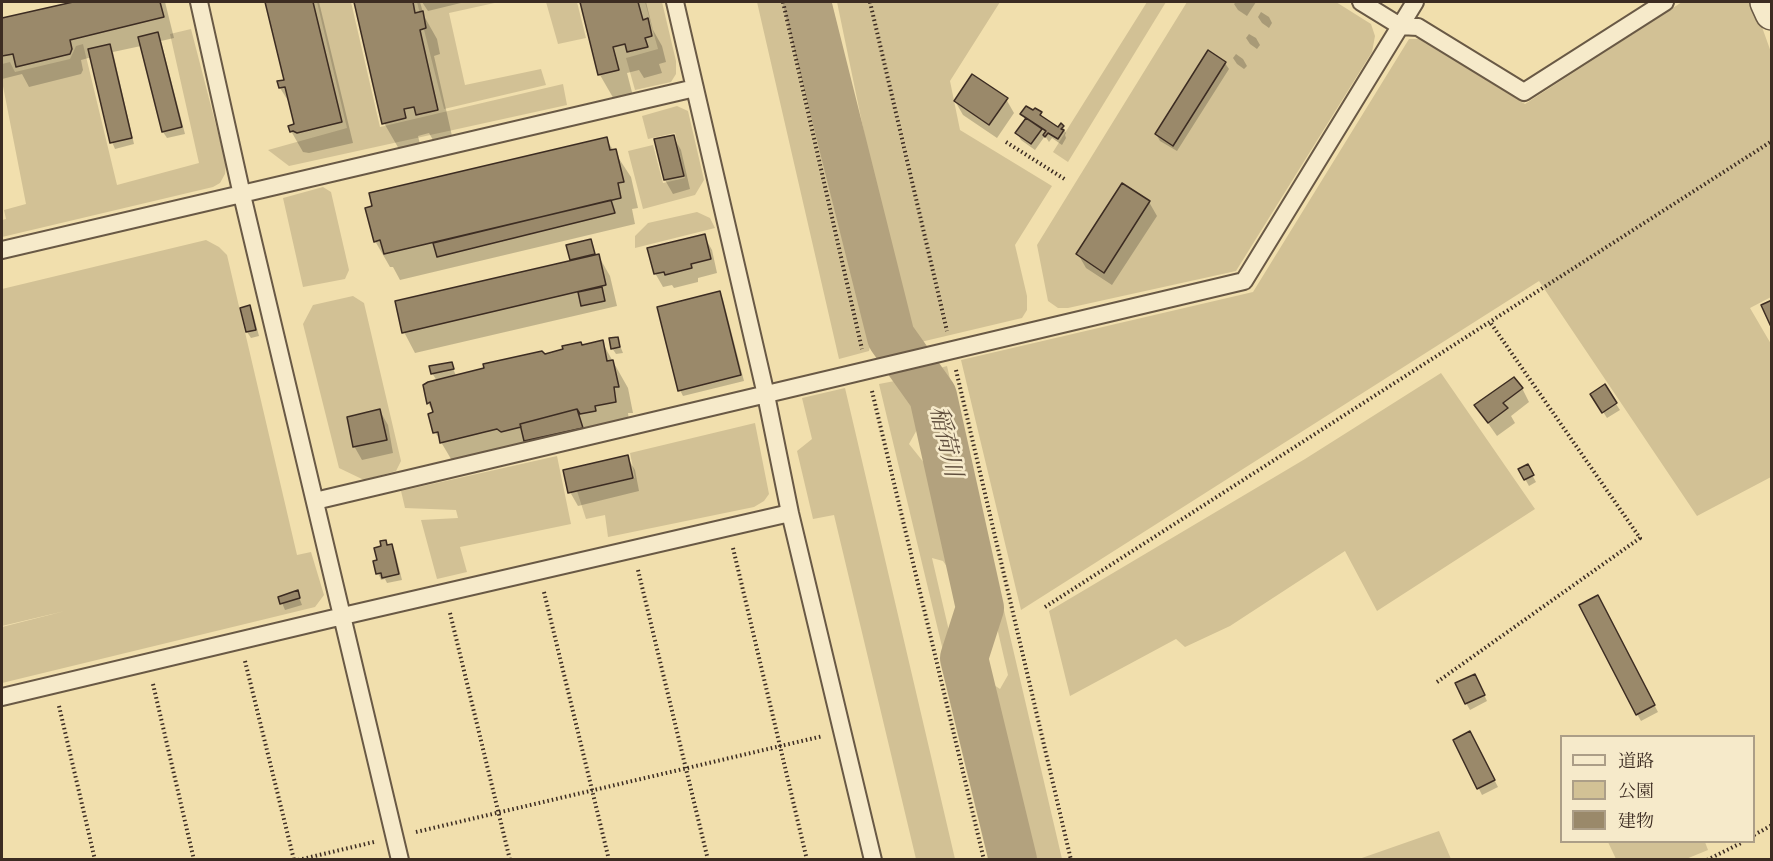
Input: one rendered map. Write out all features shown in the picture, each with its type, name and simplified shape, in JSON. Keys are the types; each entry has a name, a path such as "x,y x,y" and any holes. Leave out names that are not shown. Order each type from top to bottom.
{"street":[{"path":"1767,2 1772,13"}],"lane":[{"path":"199,2 242,195 400,860"},
{"path":"675,2 766,395 790,513 873,860"},
{"path":"1361,2 1400,26 1418,27 1524,92 1665,2"},
{"path":"315,501 1244,281 1415,2"},
{"path":"2,249 242,195 695,87"},
{"path":"2,697 790,513"}],"path":[{"path":"783,2 872,369 984,860"},
{"path":"870,2 948,351 1071,860"},
{"path":"1045,607 1772,141"},
{"path":"1006,142 1065,180"},
{"path":"1437,682 1640,538 1490,322"},
{"path":"728,527 807,860"},
{"path":"633,549 708,860"},
{"path":"539,570 609,860"},
{"path":"445,592 510,860"},
{"path":"240,640 296,860 843,731"},
{"path":"148,662 194,860"},
{"path":"54,685 95,860"},
{"path":"1755,834 1772,825"},
{"path":"1707,860 1741,843"}],"green space":[{"path":"317,2 351,2 380,127 563,84 567,105 289,166 268,150 347,128"},
{"path":"417,2 499,2 449,13 465,85 541,69 546,85 444,109"},
{"path":"546,2 577,2 586,38 558,44"},
{"path":"645,2 662,2 676,61 676,74 671,82 635,90 626,58 658,49"},
{"path":"757,2 798,2 872,337 869,351 839,359"},
{"path":"837,2 1000,2 950,81 960,130 1052,186 1015,245 1027,296 1027,310 1022,318 908,345"},
{"path":"1147,2 1166,2 1068,162 1053,152"},
{"path":"1187,2 1336,2 1371,24 1375,36 1372,52 1236,271 1068,308 1058,308 1048,301 1037,245"},
{"path":"1682,2 1753,2 1772,55 1771,297 1750,308 1771,344 1771,477 1697,516 1539,281 1021,610 961,360 1253,292 1409,39 1419,39 1525,104"},
{"path":"191,29 226,164 225,174 220,183 213,187 2,237 2,220 6,219 4,210 26,204 2,81 2,64 10,62 15,72 70,59 76,46 83,44 117,185 199,163 170,34"},
{"path":"677,106 688,111 704,180 695,195 643,209 628,151 653,145 663,183 685,178 675,133 648,139 642,116"},
{"path":"323,187 331,192 349,270 345,279 303,287 283,198"},
{"path":"697,212 710,218 715,228 635,248 635,236 648,223"},
{"path":"206,240 219,247 227,255 297,555 311,552 324,595 315,607 2,683 2,627 65,611 2,626 2,289"},
{"path":"353,296 364,303 401,461 396,471 364,480 339,468 303,324 313,305"},
{"path":"947,366 1062,859 1022,859 973,656 980,653 988,681 1000,689 1008,675 942,390 929,371"},
{"path":"1441,373 1535,509 1377,611 1345,551 1230,626 1185,647 1176,639 1070,696 1049,611 1305,459"},
{"path":"900,380 918,393 924,417 909,444 933,474 967,596 943,561 932,558 1002,859 993,859 879,384"},
{"path":"845,388 955,859 916,859 834,515 813,519 797,451 812,439 802,398"},
{"path":"755,423 769,494 764,501 754,507 608,537 605,515 586,519 577,491 635,478 630,453"},
{"path":"557,456 571,524 460,547 467,572 437,579 421,520 458,518 456,510 405,508 401,491"},
{"path":"1439,831 1451,859 1359,859"},
{"path":"1608,843 1705,843 1708,850 1686,859 1616,859"}],"building":[{"path":"73,2 160,2 164,17 70,40 72,49 70,54 16,67 13,54 2,56 2,18"},
{"path":"265,2 313,2 342,122 297,133 290,132 288,126 294,124 285,87 279,88 277,81 284,80"},
{"path":"354,2 413,2 415,13 423,11 426,28 420,30 438,110 416,115 414,107 404,109 406,118 382,124"},
{"path":"580,2 638,2 643,20 648,18 652,36 645,38 648,47 627,52 625,44 613,47 619,70 598,75"},
{"path":"158,32 182,127 162,132 138,37"},
{"path":"110,44 132,138 110,143 88,49"},
{"path":"1208,50 1226,62 1173,146 1155,134"},
{"path":"972,74 1008,98 989,125 954,101"},
{"path":"1026,106 1042,112 1040,115 1058,127 1061,123 1064,126 1058,139 1048,133 1045,137 1043,135 1046,131 1020,114"},
{"path":"1026,118 1042,129 1031,144 1015,133"},
{"path":"674,135 684,176 664,180 654,139"},
{"path":"607,137 610,150 616,149 624,182 618,183 621,198 384,254 380,240 374,242 365,208 372,206 369,193"},
{"path":"1122,183 1150,201 1104,273 1076,254"},
{"path":"611,200 615,213 437,257 433,243"},
{"path":"705,234 711,259 691,264 692,268 665,275 664,272 654,274 647,248"},
{"path":"591,239 595,254 570,260 566,245"},
{"path":"599,254 606,285 402,333 395,301"},
{"path":"602,287 605,301 581,306 578,292"},
{"path":"720,291 741,375 678,391 657,307"},
{"path":"1772,300 1772,329 1761,305"},
{"path":"250,305 256,330 246,332 240,308"},
{"path":"618,337 620,347 611,349 609,338"},
{"path":"603,340 607,361 613,360 619,387 614,387 616,402 595,406 596,411 580,414 577,409 520,424 521,427 501,432 497,429 440,443 438,432 433,433 428,414 433,412 430,402 427,404 423,385 428,382 484,368 483,364 542,351 545,354 563,349 562,346 581,342 582,345"},
{"path":"452,362 454,369 431,374 429,366"},
{"path":"1514,377 1523,388 1503,403 1508,408 1488,423 1474,405"},
{"path":"1605,384 1617,403 1602,413 1590,394"},
{"path":"380,409 387,440 353,447 347,417"},
{"path":"577,409 583,428 524,441 520,424"},
{"path":"628,455 633,478 568,493 563,470"},
{"path":"1528,464 1534,475 1524,480 1518,469"},
{"path":"386,540 387,545 392,544 399,574 382,578 381,573 376,574 373,561 377,560 374,548 381,546 380,541"},
{"path":"298,590 300,598 280,604 278,597"},
{"path":"1598,595 1655,705 1636,715 1579,605"},
{"path":"1475,674 1485,695 1465,704 1455,683"},
{"path":"1470,731 1495,780 1477,789 1453,740"}],"waterway":[{"name":"稲荷川","path":"807,2 891,337 933,396 980,608 964,658 1013,860"}]}
